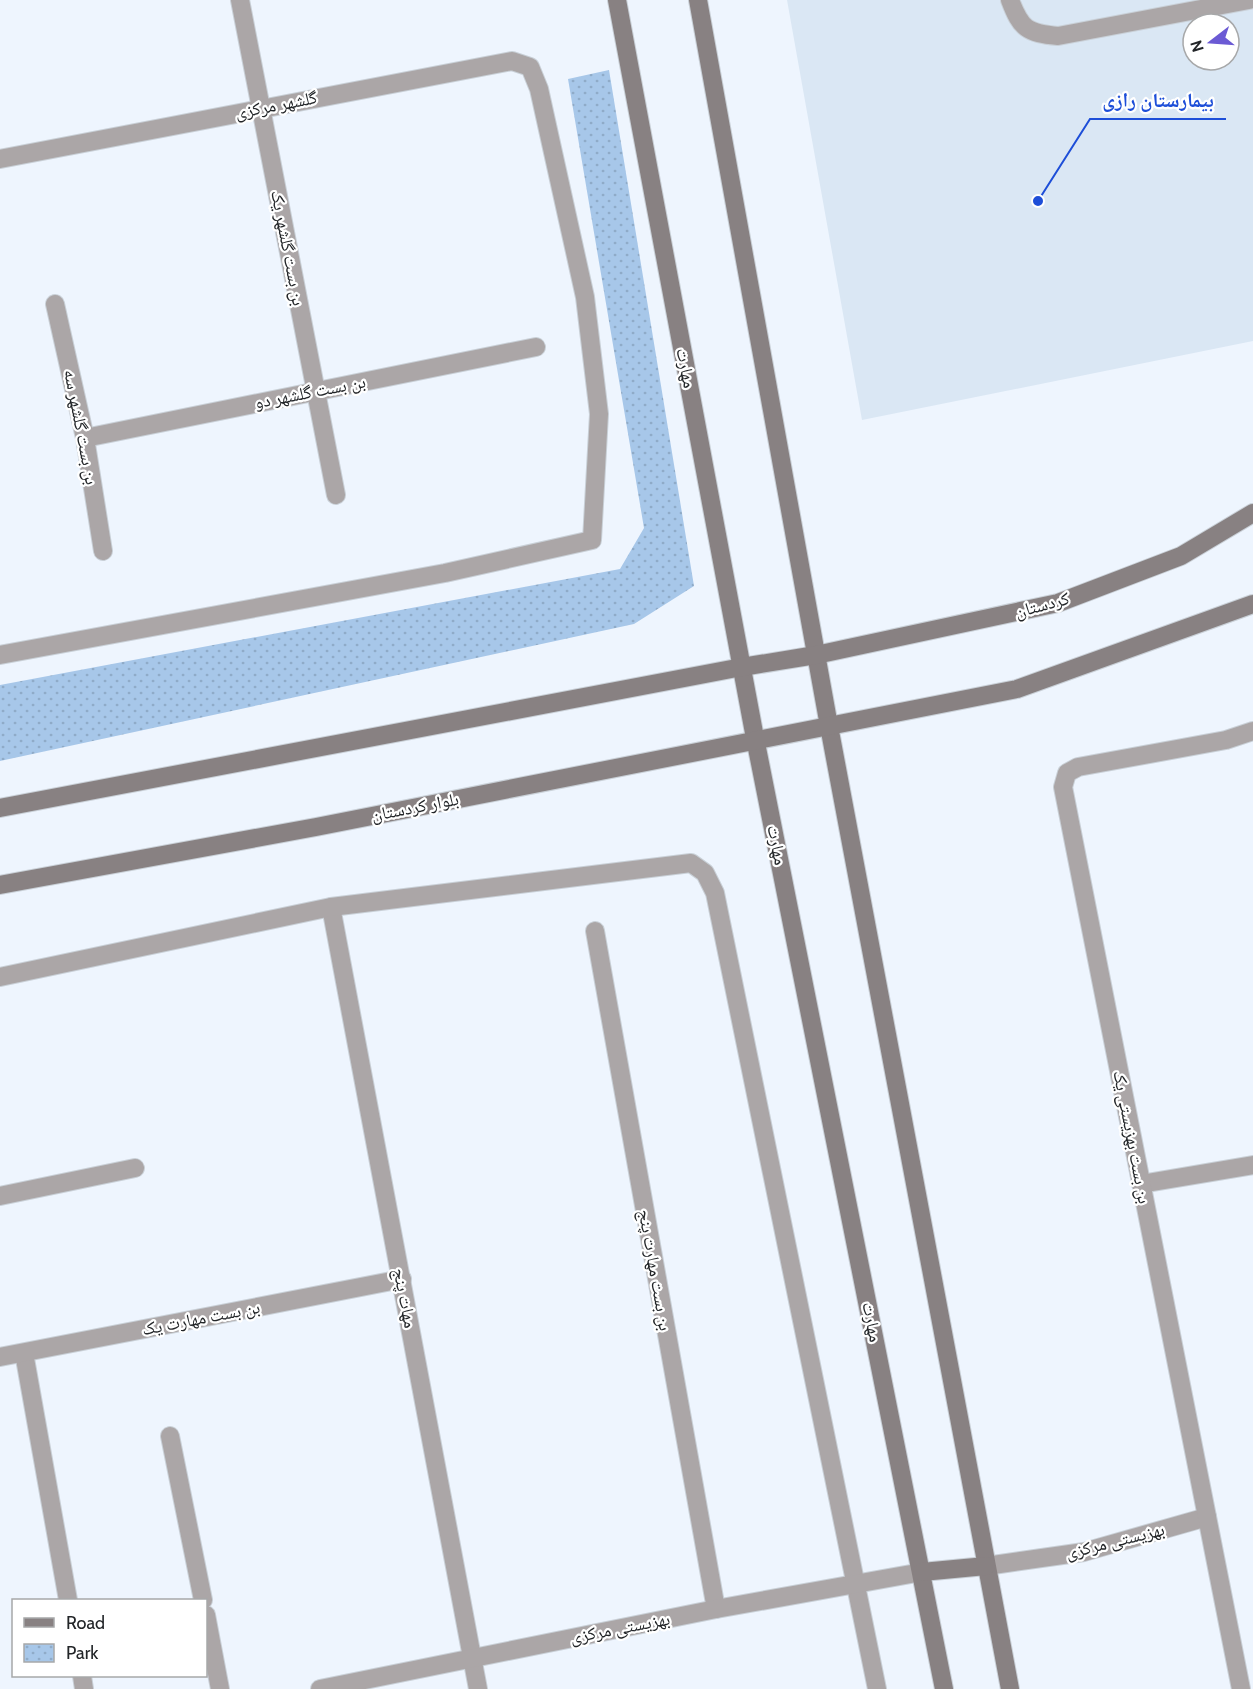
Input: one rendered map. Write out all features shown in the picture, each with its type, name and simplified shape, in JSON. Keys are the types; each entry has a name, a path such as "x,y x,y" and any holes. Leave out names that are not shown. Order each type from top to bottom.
{"main road":[{"name":"مهارت","path":"617,0 755,738 944,1689"},
{"path":"698,0 816,656 1010,1689"},
{"name":"کردستان","path":"816,656 1058,603 1181,556 1253,513"},
{"path":"829,726 1017,688 1253,604"},
{"path":"0,808 742,667 816,656"},
{"name":"بلوار کردستان","path":"0,885 316,827 755,738 829,726"},
{"path":"922,1572 986,1566"}],"street":[{"name":"بن بست گلشهر یک","path":"240,0 336,495"},
{"path":"1010,0 1017,18 1030,31 1058,36 1249,0"},
{"name":"گلشهر مرکزی","path":"0,159 261,107 512,61 530,67 539,89 585,297 599,414 592,540 445,573 0,655"},
{"name":"بن بست گلشهر سه","path":"56,304 85,438 103,551"},
{"name":"بن بست گلشهر دو","path":"85,438 536,347"},
{"name":"بن بست بهزیستی یک","path":"1241,1689 1064,782 1067,773 1078,767 1226,740 1253,731"},
{"path":"0,977 331,908 691,863 705,873 715,893 876,1689"},
{"name":"مهات پنج","path":"331,908 478,1689"},
{"name":"بن بست مهارت پنج","path":"595,931 716,1609"},
{"path":"1141,1184 1253,1165"},
{"path":"0,1196 135,1168"},
{"name":"بن بست مهارت یک","path":"0,1357 402,1279"},
{"path":"24,1353 68,1599"},
{"path":"170,1436 202,1599"},
{"name":"بهزیستی مرکزی","path":"986,1566 1084,1552 1208,1517"},
{"name":"بهزیستی مرکزی","path":"320,1689 716,1609 922,1572"},
{"path":"207,1621 220,1689"}],"shaded area":[{"path":"787,0 1253,0 1253,341 862,420"}],"green space":[{"path":"609,70 694,586 634,624 0,761 0,685 620,569 644,528 568,79"}],"place":[{"name":"بیمارستان رازی","path":"1038,201"}]}
